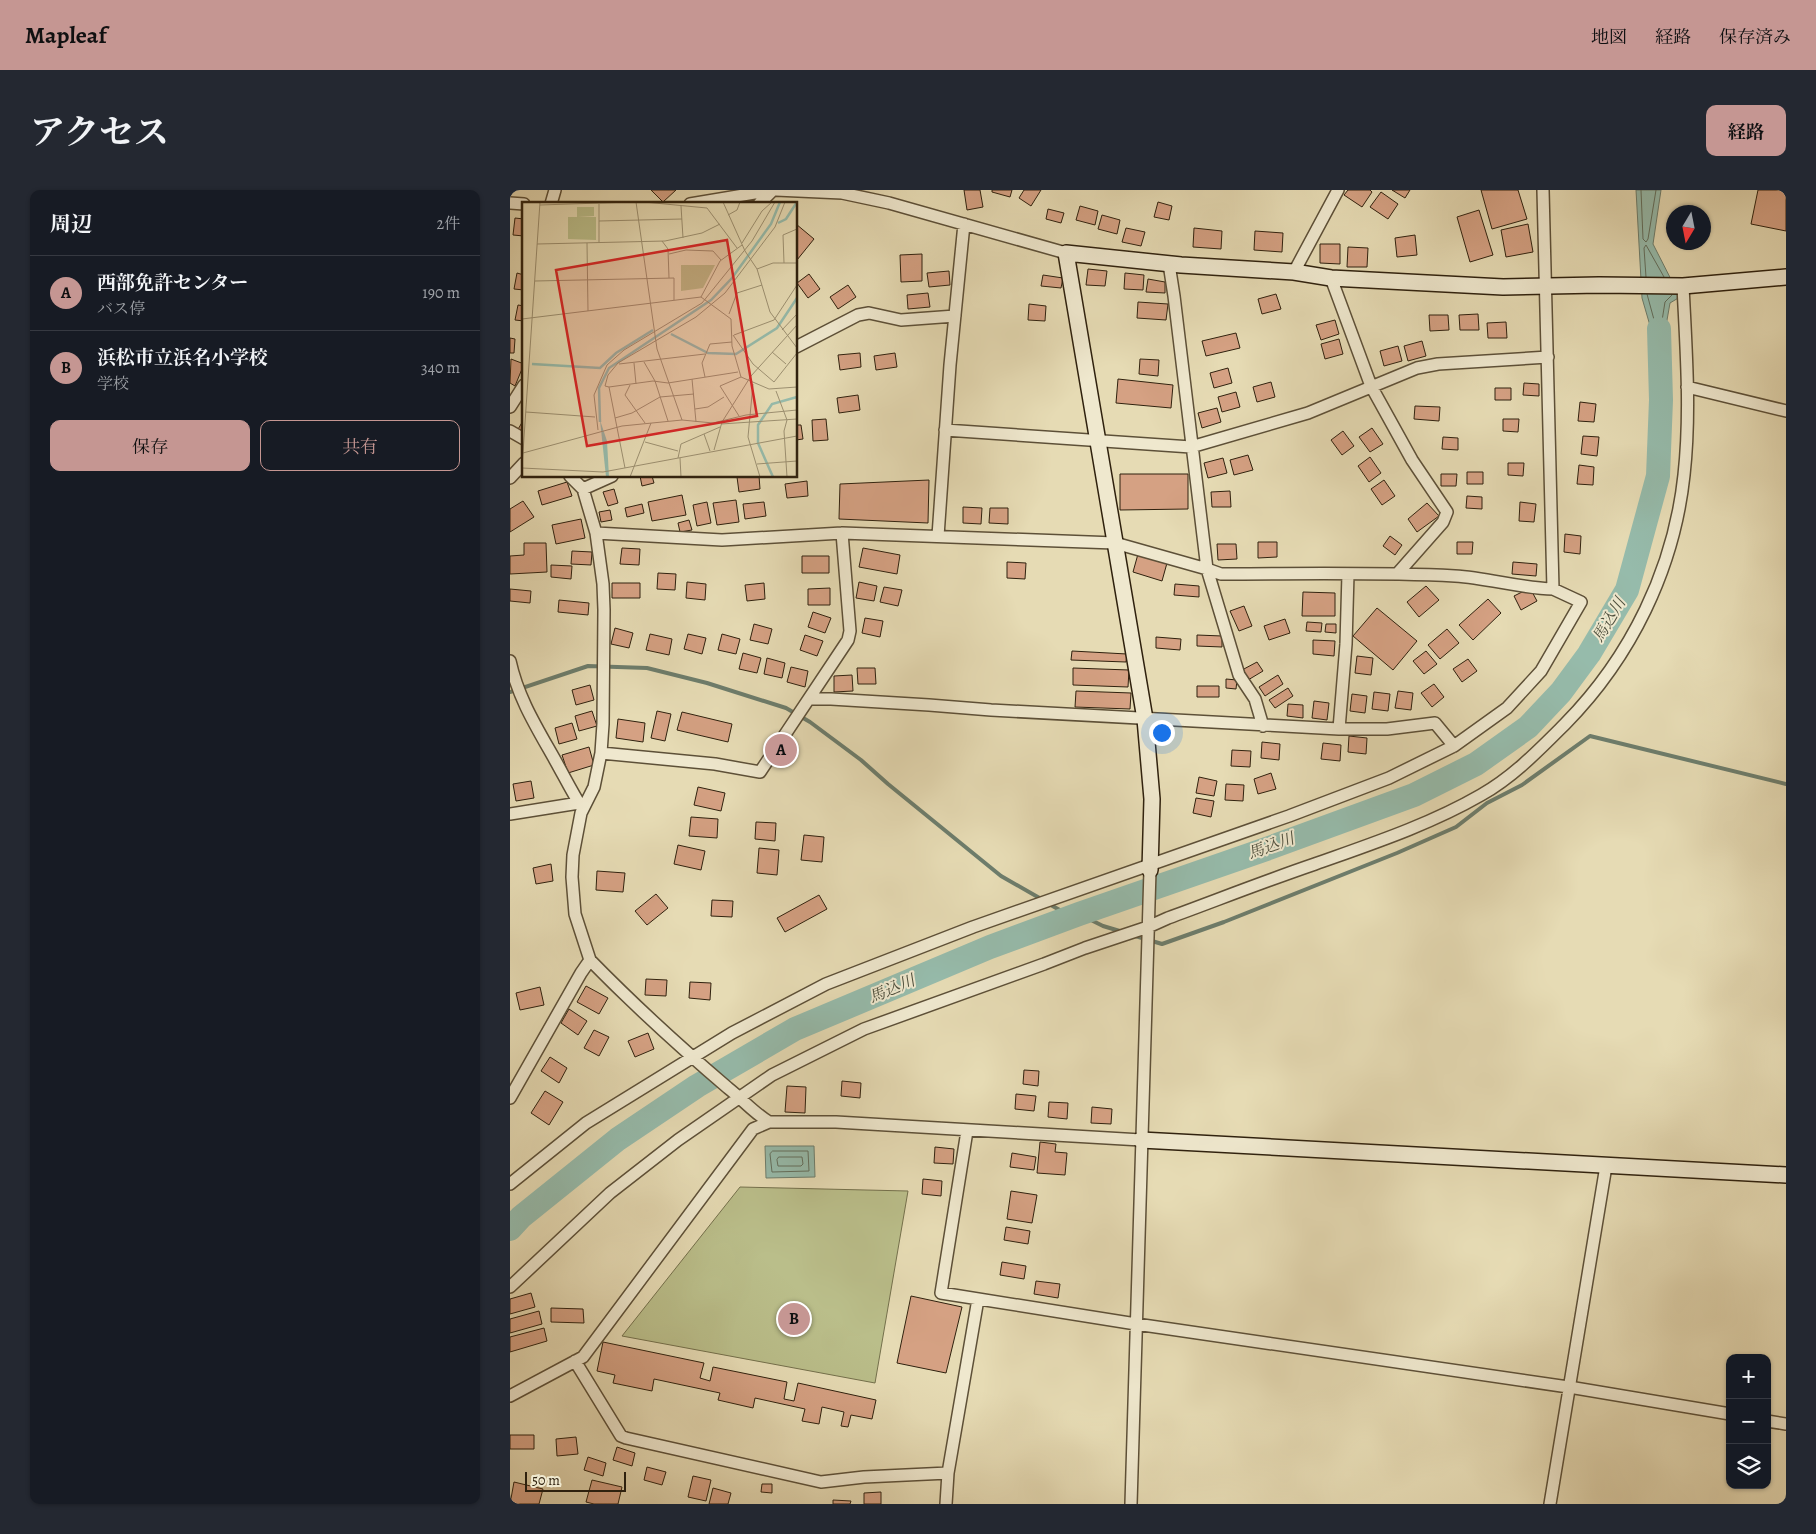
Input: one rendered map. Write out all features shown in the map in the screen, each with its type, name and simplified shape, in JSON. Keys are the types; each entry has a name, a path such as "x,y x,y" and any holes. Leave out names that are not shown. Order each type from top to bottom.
{"street":[{"path":"761,202 774,190"},
{"path":"702,202 774,190 842,193 889,203 1066,253 1168,264 1294,272 1332,278 1503,287 1545,287 1683,286 1786,277"},
{"path":"1294,272 1338,190"},
{"path":"1543,190 1553,589"},
{"path":"938,536 945,430 964,224"},
{"path":"1066,253 1145,719 1152,799 1131,1504"},
{"path":"1168,264 1174,296 1207,569 1239,675 1255,699 1262,726"},
{"path":"1332,278 1371,386 1412,460 1447,512 1443,522 1398,573"},
{"path":"510,1287 610,1192 678,1140 772,1076 864,1029 1394,836 1447,813 1482,794 1513,773 1540,750 1585,704 1614,665 1641,620 1654,593 1669,549 1679,511 1687,442 1688,387 1683,286"},
{"path":"798,346 858,315 869,313 901,320 955,316"},
{"path":"945,430 1191,447 1308,413 1417,368 1438,364 1548,357"},
{"path":"1688,387 1786,411"},
{"path":"510,407 522,388"},
{"path":"510,431 522,438"},
{"path":"510,478 522,465"},
{"path":"572,478 583,489 596,533 602,584 603,658 601,753 594,787 581,805 573,855 572,891 575,914 590,960 630,1001 741,1098 757,1115 769,1122"},
{"path":"583,489 608,478"},
{"path":"510,1184 586,1123 732,1033 826,984 973,927 1150,867 1389,778 1454,746 1507,708 1541,671 1581,602 1553,589 1474,577 1398,573 1221,574 1115,543 842,533 722,540 596,533"},
{"path":"601,753 714,764 760,772 848,640 850,631 842,533"},
{"path":"1339,729 1346,644 1348,574"},
{"path":"510,661 514,682 530,716 574,796 581,805"},
{"path":"806,703 831,699 929,704 991,710 1339,729 1387,729 1434,723 1454,746"},
{"path":"510,814 581,805"},
{"path":"510,1098 576,980 590,960"},
{"path":"510,1396 583,1357 753,1129 769,1122 836,1122 967,1131 1786,1175"},
{"path":"967,1131 941,1293 1136,1324 1570,1387 1726,1413"},
{"path":"1550,1504 1606,1166"},
{"path":"946,1504 948,1473 978,1299"},
{"path":"575,1361 621,1436 626,1438 821,1482 864,1477 948,1473"},
{"path":"1771,1422 1786,1424"}],"green space":[{"path":"740,1187 908,1191 875,1383 622,1336"}],"water":[{"path":"1636,190 1661,190 1653,244 1680,297 1670,303 1660,360 1642,298"},
{"path":"765,1146 814,1146 815,1177 766,1178"}],"building":[{"path":"651,190 676,190 663,202"},
{"path":"964,190 980,190 983,207 967,210"},
{"path":"992,190 1012,190 1010,197 992,192"},
{"path":"1024,190 1041,190 1031,206 1019,198"},
{"path":"1348,190 1370,190 1372,192 1362,207 1344,195"},
{"path":"1392,190 1410,190 1405,198"},
{"path":"1481,190 1518,190 1527,219 1492,229"},
{"path":"1758,190 1786,190 1786,231 1751,224"},
{"path":"1381,192 1398,204 1388,219 1370,207"},
{"path":"1158,202 1172,206 1169,220 1154,217"},
{"path":"1080,206 1098,211 1095,225 1076,220"},
{"path":"1048,209 1064,213 1061,223 1046,219"},
{"path":"1479,210 1493,255 1470,262 1457,217"},
{"path":"1102,215 1120,220 1117,234 1098,229"},
{"path":"515,218 522,219 522,236 513,235"},
{"path":"1528,224 1533,252 1506,257 1501,230"},
{"path":"798,226 814,239 798,259"},
{"path":"1126,228 1145,232 1141,246 1122,242"},
{"path":"1194,228 1222,231 1221,249 1193,247"},
{"path":"1255,231 1283,233 1282,252 1254,250"},
{"path":"1415,235 1417,255 1397,257 1395,238"},
{"path":"1320,244 1340,244 1340,264 1320,263"},
{"path":"1348,247 1368,248 1367,267 1347,267"},
{"path":"922,254 922,281 901,282 900,255"},
{"path":"1088,269 1107,271 1105,286 1086,285"},
{"path":"949,271 950,285 929,287 927,273"},
{"path":"517,273 522,274 522,290 514,289"},
{"path":"1125,273 1144,275 1143,290 1124,289"},
{"path":"809,274 820,289 808,298 798,282"},
{"path":"1043,275 1063,278 1061,288 1041,286"},
{"path":"1148,279 1165,282 1165,293 1146,292"},
{"path":"848,285 856,297 838,309 830,297"},
{"path":"928,293 930,307 908,309 907,295"},
{"path":"1276,294 1281,309 1262,314 1258,299"},
{"path":"1138,302 1168,304 1166,320 1137,318"},
{"path":"1029,304 1046,306 1045,321 1028,320"},
{"path":"518,305 522,306 522,321 515,320"},
{"path":"1478,314 1479,330 1460,330 1459,315"},
{"path":"1429,315 1448,315 1449,330 1430,331"},
{"path":"1335,320 1339,334 1321,340 1316,325"},
{"path":"1506,322 1507,338 1488,338 1487,323"},
{"path":"1236,333 1240,348 1206,356 1202,341"},
{"path":"510,338 515,339 514,353 510,353"},
{"path":"1339,339 1343,354 1325,359 1321,344"},
{"path":"1422,341 1426,356 1408,361 1404,346"},
{"path":"1398,346 1402,361 1384,366 1380,351"},
{"path":"860,353 861,367 840,370 838,355"},
{"path":"895,353 897,367 876,370 874,356"},
{"path":"511,359 522,363 522,369 515,386 510,383"},
{"path":"1140,359 1159,360 1158,376 1139,374"},
{"path":"1228,368 1232,383 1214,388 1210,373"},
{"path":"1118,379 1173,385 1171,408 1116,403"},
{"path":"1271,382 1275,397 1257,402 1253,387"},
{"path":"1524,383 1539,384 1539,396 1523,395"},
{"path":"1495,388 1511,388 1511,400 1495,400"},
{"path":"1236,392 1240,407 1222,412 1218,397"},
{"path":"858,395 860,410 839,413 837,398"},
{"path":"1580,402 1596,404 1594,422 1578,421"},
{"path":"1415,406 1440,407 1439,421 1414,419"},
{"path":"1217,408 1221,422 1202,428 1198,413"},
{"path":"826,419 828,440 813,441 812,420"},
{"path":"1503,419 1519,419 1518,432 1503,431"},
{"path":"522,422 522,434 517,431"},
{"path":"798,425 801,425 803,439 798,440"},
{"path":"1372,428 1383,444 1370,452 1359,437"},
{"path":"1343,431 1354,446 1342,455 1331,440"},
{"path":"1583,436 1599,437 1597,456 1581,454"},
{"path":"1443,437 1458,438 1458,450 1442,449"},
{"path":"1248,455 1253,470 1234,475 1230,460"},
{"path":"1370,457 1381,473 1369,482 1358,466"},
{"path":"1223,458 1227,473 1208,478 1204,463"},
{"path":"1508,463 1524,463 1523,476 1508,475"},
{"path":"1579,465 1594,467 1593,485 1577,484"},
{"path":"1467,472 1483,472 1483,484 1467,484"},
{"path":"1120,474 1188,474 1188,509 1120,510"},
{"path":"1441,474 1457,474 1456,486 1441,486"},
{"path":"640,478 653,478 654,483 642,486"},
{"path":"737,478 759,478 760,489 739,492"},
{"path":"929,480 928,523 839,519 840,484"},
{"path":"1384,480 1395,496 1382,505 1371,489"},
{"path":"807,481 808,496 787,498 785,484"},
{"path":"567,482 572,496 542,505 538,491"},
{"path":"614,489 618,503 608,506 603,492"},
{"path":"1230,491 1231,507 1212,507 1211,492"},
{"path":"682,495 686,515 652,521 648,502"},
{"path":"1467,496 1482,497 1482,509 1466,508"},
{"path":"736,500 739,522 717,525 713,503"},
{"path":"523,501 534,517 510,532 510,509"},
{"path":"707,502 711,523 697,526 693,505"},
{"path":"764,502 766,516 745,519 743,504"},
{"path":"1520,502 1536,504 1534,522 1519,521"},
{"path":"1427,503 1439,516 1417,532 1408,519"},
{"path":"642,504 644,513 627,517 625,508"},
{"path":"963,507 982,508 981,524 963,523"},
{"path":"990,508 1008,508 1008,524 989,523"},
{"path":"610,510 612,520 601,522 599,512"},
{"path":"581,519 585,538 556,544 552,525"},
{"path":"689,520 692,530 680,532 678,523"},
{"path":"1565,534 1581,536 1580,554 1564,552"},
{"path":"1390,536 1402,545 1395,555 1383,546"},
{"path":"1258,542 1277,542 1277,557 1258,558"},
{"path":"1457,542 1473,542 1472,554 1457,554"},
{"path":"524,543 546,543 547,572 510,574 510,556 524,555"},
{"path":"1217,544 1236,544 1237,559 1218,560"},
{"path":"622,548 640,549 639,565 620,564"},
{"path":"863,548 900,555 897,574 859,567"},
{"path":"572,551 592,552 591,565 571,564"},
{"path":"1138,554 1167,563 1162,581 1133,572"},
{"path":"802,556 829,556 829,573 802,573"},
{"path":"1007,562 1026,563 1025,579 1007,578"},
{"path":"1513,562 1537,564 1536,576 1512,574"},
{"path":"551,565 572,566 571,579 551,577"},
{"path":"658,573 676,574 675,590 657,589"},
{"path":"687,582 706,584 705,600 686,598"},
{"path":"859,582 877,586 874,601 856,598"},
{"path":"612,583 640,583 640,598 612,598"},
{"path":"764,583 765,599 747,601 745,585"},
{"path":"1175,584 1199,586 1199,597 1174,595"},
{"path":"1426,586 1439,600 1419,617 1407,602"},
{"path":"884,587 902,590 898,606 880,602"},
{"path":"830,588 830,605 808,605 808,589"},
{"path":"1530,588 1537,601 1521,610 1514,596"},
{"path":"510,589 531,591 530,603 510,601"},
{"path":"1303,592 1335,593 1335,616 1302,616"},
{"path":"1488,599 1501,613 1473,640 1459,625"},
{"path":"559,600 589,603 588,615 558,612"},
{"path":"1244,606 1252,626 1239,631 1230,611"},
{"path":"1377,608 1417,641 1393,670 1353,636"},
{"path":"813,612 831,618 825,633 808,627"},
{"path":"865,618 883,621 880,637 862,633"},
{"path":"1285,619 1290,633 1269,640 1264,626"},
{"path":"1307,622 1322,623 1321,632 1306,631"},
{"path":"754,624 772,629 768,644 750,640"},
{"path":"1326,624 1336,624 1336,633 1325,632"},
{"path":"615,628 633,633 629,648 611,644"},
{"path":"1447,629 1459,643 1440,659 1428,645"},
{"path":"650,634 672,639 669,655 646,650"},
{"path":"688,634 706,638 702,654 684,649"},
{"path":"722,634 740,639 736,654 718,650"},
{"path":"805,635 823,641 817,656 800,650"},
{"path":"1197,635 1222,636 1222,647 1197,646"},
{"path":"1156,637 1181,639 1180,650 1156,648"},
{"path":"1313,640 1335,641 1334,656 1313,654"},
{"path":"1072,651 1127,654 1126,662 1071,660"},
{"path":"1426,651 1437,664 1424,674 1413,661"},
{"path":"743,653 761,658 757,673 739,669"},
{"path":"1357,656 1373,658 1371,675 1355,673"},
{"path":"767,658 785,663 782,678 764,674"},
{"path":"1468,659 1477,671 1462,682 1453,669"},
{"path":"1257,662 1263,671 1248,680 1242,670"},
{"path":"791,667 808,671 805,687 787,682"},
{"path":"857,668 875,668 876,684 858,684"},
{"path":"1073,668 1129,670 1128,687 1073,685"},
{"path":"852,675 853,691 834,692 834,676"},
{"path":"1278,675 1283,684 1265,696 1259,687"},
{"path":"1226,679 1237,680 1236,689 1226,688"},
{"path":"1434,684 1444,697 1432,707 1421,693"},
{"path":"590,685 594,700 576,705 572,690"},
{"path":"1197,686 1219,686 1219,697 1197,697"},
{"path":"1288,688 1293,696 1275,708 1269,700"},
{"path":"1076,691 1131,693 1130,709 1075,707"},
{"path":"1398,691 1413,693 1411,710 1395,708"},
{"path":"1374,692 1390,694 1388,711 1372,709"},
{"path":"1352,694 1367,696 1365,713 1350,711"},
{"path":"1314,701 1329,703 1327,720 1312,718"},
{"path":"1288,704 1303,705 1303,718 1287,716"},
{"path":"592,711 597,726 579,731 575,716"},
{"path":"657,711 671,714 665,741 651,738"},
{"path":"682,712 732,724 728,742 677,730"},
{"path":"618,719 645,723 643,742 616,738"},
{"path":"572,723 577,739 559,744 555,728"},
{"path":"1349,736 1367,738 1366,754 1348,752"},
{"path":"1262,742 1280,744 1279,760 1261,758"},
{"path":"1323,743 1341,745 1340,761 1321,759"},
{"path":"589,747 594,765 568,773 562,755"},
{"path":"1232,750 1251,751 1250,767 1231,766"},
{"path":"1271,773 1276,789 1258,794 1254,779"},
{"path":"1199,777 1217,781 1214,796 1196,793"},
{"path":"531,781 534,798 516,801 513,784"},
{"path":"1226,784 1244,785 1243,801 1225,800"},
{"path":"698,787 725,793 721,811 694,805"},
{"path":"1196,798 1214,801 1211,817 1193,813"},
{"path":"691,817 718,819 717,838 689,836"},
{"path":"756,822 776,823 775,841 755,839"},
{"path":"804,835 824,837 822,862 801,860"},
{"path":"678,845 705,851 701,870 674,864"},
{"path":"759,848 779,850 777,875 757,873"},
{"path":"551,864 553,881 536,884 533,868"},
{"path":"597,871 625,873 623,892 596,890"},
{"path":"656,894 668,908 647,925 635,911"},
{"path":"819,895 827,909 785,932 777,918"},
{"path":"712,900 733,901 732,917 711,916"},
{"path":"646,979 667,980 666,996 645,995"},
{"path":"690,982 711,983 710,1000 689,998"},
{"path":"586,986 608,998 599,1014 577,1002"},
{"path":"540,987 544,1005 520,1010 516,993"},
{"path":"569,1009 587,1021 578,1035 561,1023"},
{"path":"594,1030 609,1037 599,1056 584,1048"},
{"path":"648,1033 654,1049 635,1057 628,1041"},
{"path":"550,1057 567,1068 559,1083 541,1071"},
{"path":"1024,1070 1039,1071 1038,1086 1023,1084"},
{"path":"842,1081 861,1083 860,1098 841,1096"},
{"path":"787,1086 806,1087 805,1113 785,1112"},
{"path":"545,1091 563,1102 549,1125 531,1113"},
{"path":"1016,1094 1036,1096 1034,1111 1015,1109"},
{"path":"1049,1102 1068,1103 1067,1119 1048,1117"},
{"path":"1092,1107 1112,1109 1111,1124 1091,1123"},
{"path":"1040,1142 1056,1144 1055,1152 1067,1153 1065,1175 1037,1173"},
{"path":"935,1147 954,1149 953,1164 934,1163"},
{"path":"1012,1153 1036,1157 1034,1170 1010,1167"},
{"path":"923,1179 942,1181 941,1196 922,1194"},
{"path":"1011,1191 1037,1195 1032,1223 1007,1219"},
{"path":"1006,1227 1030,1231 1028,1244 1004,1240"},
{"path":"1002,1262 1026,1266 1024,1279 1000,1275"},
{"path":"1036,1281 1060,1284 1058,1298 1034,1294"},
{"path":"531,1293 535,1307 510,1314 510,1299"},
{"path":"911,1296 962,1307 946,1373 897,1363"},
{"path":"551,1308 583,1309 584,1323 551,1322"},
{"path":"539,1311 542,1324 510,1333 510,1319"},
{"path":"544,1328 547,1341 510,1352 510,1337"},
{"path":"603,1342 704,1363 700,1378 710,1381 713,1367 787,1382 784,1399 794,1401 798,1383 876,1400 872,1419 851,1415 848,1427 841,1426 844,1412 822,1407 819,1424 802,1421 805,1409 755,1398 753,1408 718,1400 720,1393 654,1379 652,1391 613,1383 615,1375 597,1371"},
{"path":"510,1435 534,1435 534,1449 510,1449"},
{"path":"576,1437 578,1454 557,1456 556,1439"},
{"path":"617,1447 635,1453 632,1466 613,1460"},
{"path":"588,1457 606,1463 603,1476 584,1470"},
{"path":"647,1467 666,1472 662,1485 644,1480"},
{"path":"693,1476 711,1480 706,1501 688,1497"},
{"path":"592,1480 622,1487 618,1504 586,1502"},
{"path":"514,1482 543,1489 539,1504 510,1504"},
{"path":"762,1484 772,1484 772,1493 761,1492"},
{"path":"713,1488 731,1493 728,1504 709,1504"},
{"path":"881,1492 881,1504 864,1504 864,1493"},
{"path":"833,1500 851,1501 850,1504 833,1504"}],"waterway":[{"name":"馬込川","path":"510,1229 521,1217 618,1139 697,1086 795,1029 990,947 1414,795 1476,764 1528,727 1561,692 1589,654 1627,590 1658,476 1661,400 1659,329"},
{"path":"510,692 588,666 647,668 707,683 786,708 810,722 861,760 1001,876 1043,900"},
{"path":"1132,935 1162,944 1224,922 1397,853 1456,827 1487,803 1522,785 1590,736 1786,784"},
{"path":"1049,904 1065,913 1079,914 1103,926 1123,932"}],"place":[{"name":"西部免許センター","path":"781,750"},
{"name":"浜松市立浜名小学校","path":"794,1319"}]}
